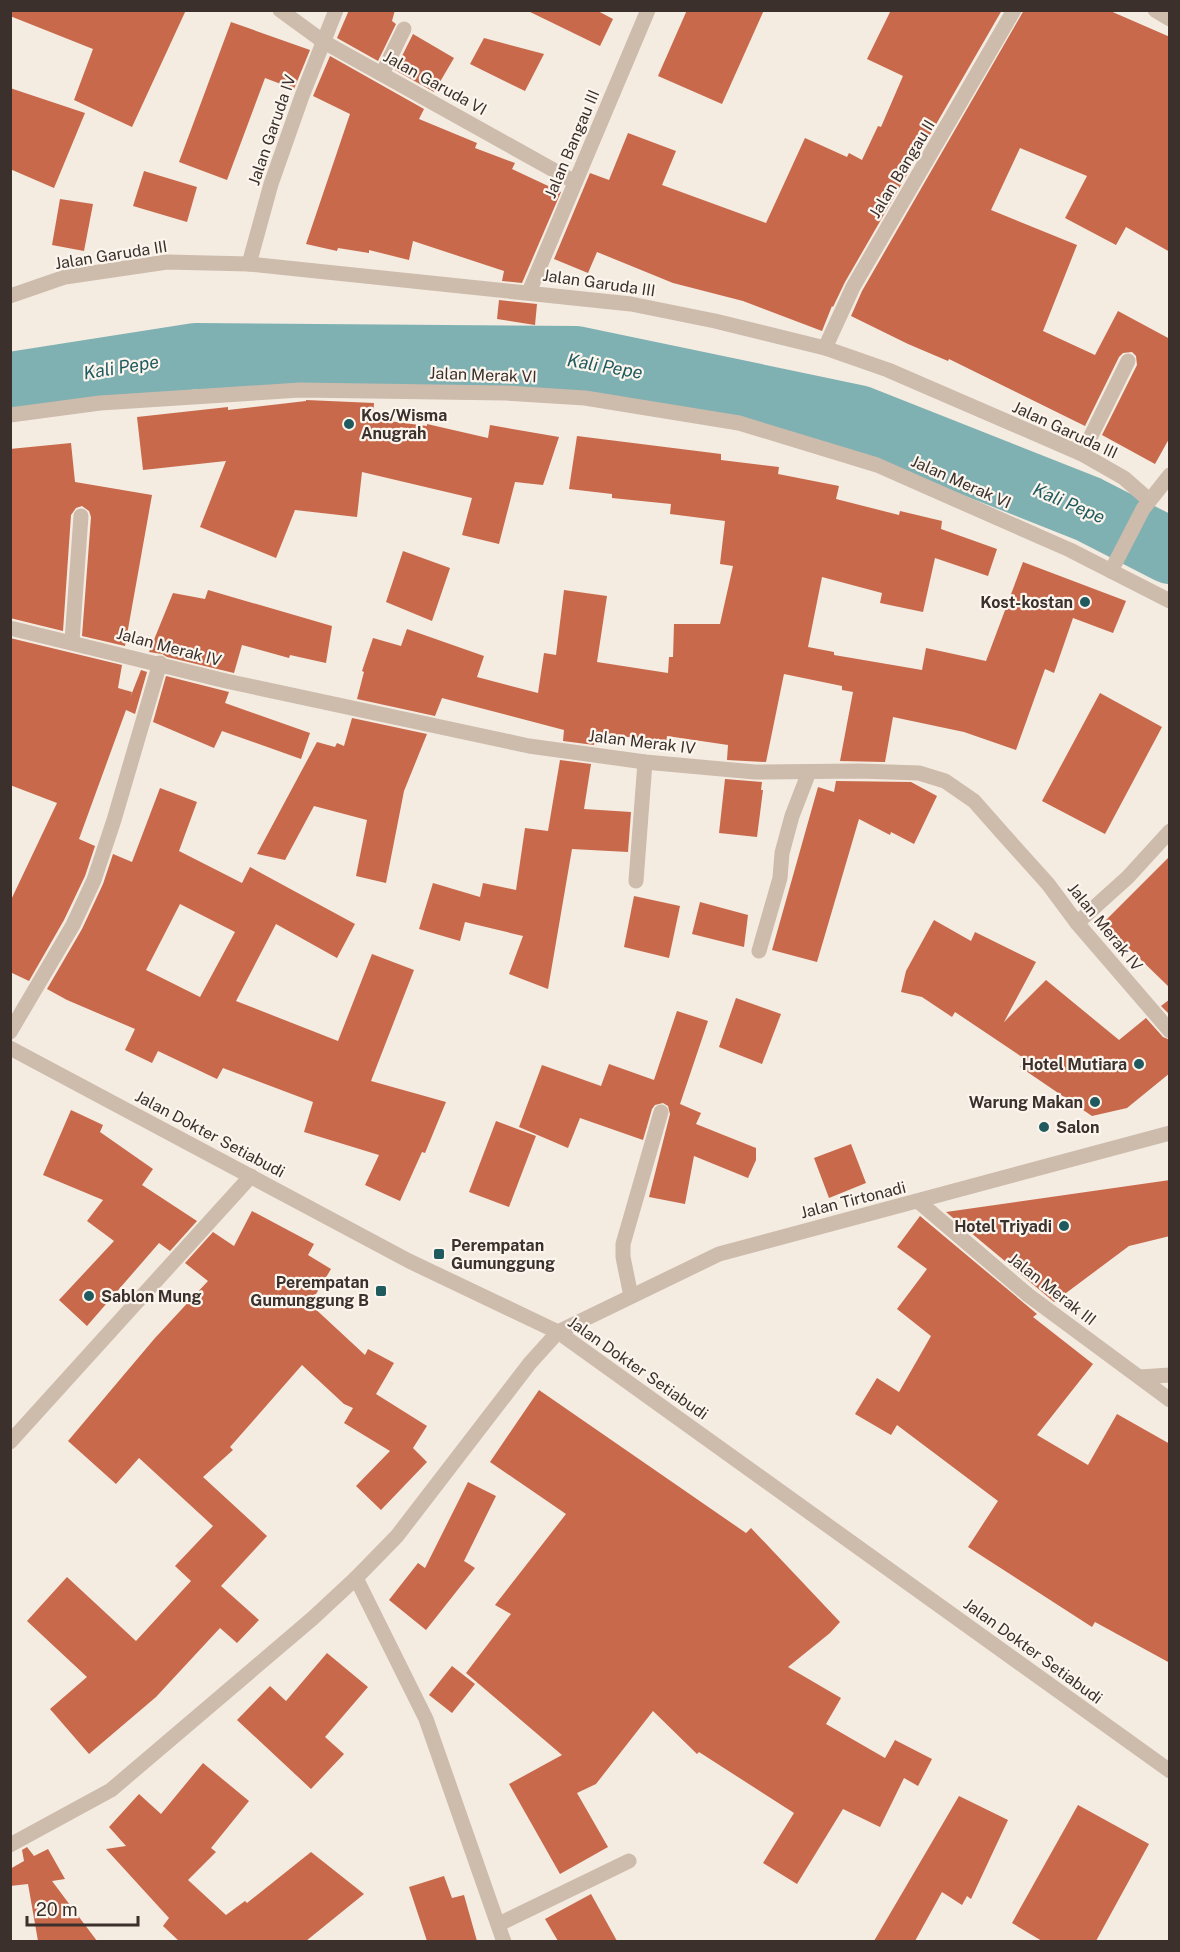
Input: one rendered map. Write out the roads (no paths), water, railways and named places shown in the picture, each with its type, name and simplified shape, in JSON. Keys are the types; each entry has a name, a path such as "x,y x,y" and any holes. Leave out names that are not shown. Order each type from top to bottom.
{"street":[{"name":"Jalan Garuda VI","path":"280,10 324,42 575,182"},
{"name":"Jalan Garuda IV","path":"249,264 271,184 336,10"},
{"name":"Jalan Bangau III","path":"529,292 648,10"},
{"name":"Jalan Bangau II","path":"825,348 854,287 1014,10"},
{"path":"1155,10 1170,19"},
{"path":"382,74 404,30"},
{"name":"Jalan Garuda III","path":"10,296 65,278 167,262 249,264 631,304 715,321 825,348 888,370 1082,454 1124,478 1143,510"},
{"path":"1082,454 1128,360"},
{"name":"Jalan Merak VI","path":"10,415 100,403 300,390 506,393 585,398 739,423 877,465 1060,546 1170,601"},
{"path":"1111,571 1143,510 1170,475"},
{"path":"72,641 81,516"},
{"name":"Jalan Merak IV","path":"10,627 226,681 529,746 645,762 755,772 919,773 945,781 974,801 1005,835 1170,1031"},
{"path":"10,1032 73,925 94,880 160,663"},
{"path":"636,881 645,762"},
{"path":"759,951 780,878 782,853 792,816 809,772"},
{"path":"1077,923 1128,877 1170,831"},
{"name":"Jalan Dokter Setiabudi","path":"10,1048 409,1261 558,1332 1170,1771"},
{"path":"631,1296 623,1257 623,1244 661,1112"},
{"name":"Jalan Tirtonadi","path":"558,1332 719,1254 1170,1133"},
{"path":"10,1442 251,1176"},
{"name":"Jalan Merak III","path":"919,1202 1028,1295 1170,1400"},
{"path":"10,1845 111,1790 313,1618 356,1578 398,1536 530,1363 558,1332"},
{"path":"1140,1377 1170,1375"},
{"path":"356,1578 426,1719 504,1941"},
{"path":"499,1924 629,1861"}],"waterway":[{"name":"Kali Pepe","path":"10,385 195,356 576,359 858,418 1088,509 1170,551"}],"place":[{"name":"Kos/Wisma Anugrah","path":"349,424"},
{"name":"Kost-kostan","path":"1085,602"},
{"name":"Hotel Mutiara","path":"1139,1064"},
{"name":"Warung Makan","path":"1095,1102"},
{"name":"Salon","path":"1044,1127"},
{"name":"Hotel Triyadi","path":"1064,1226"},
{"name":"Perempatan Gumunggung","path":"439,1254"},
{"name":"Perempatan Gumunggung B","path":"381,1291"},
{"name":"Sablon Mung","path":"89,1296"}]}
